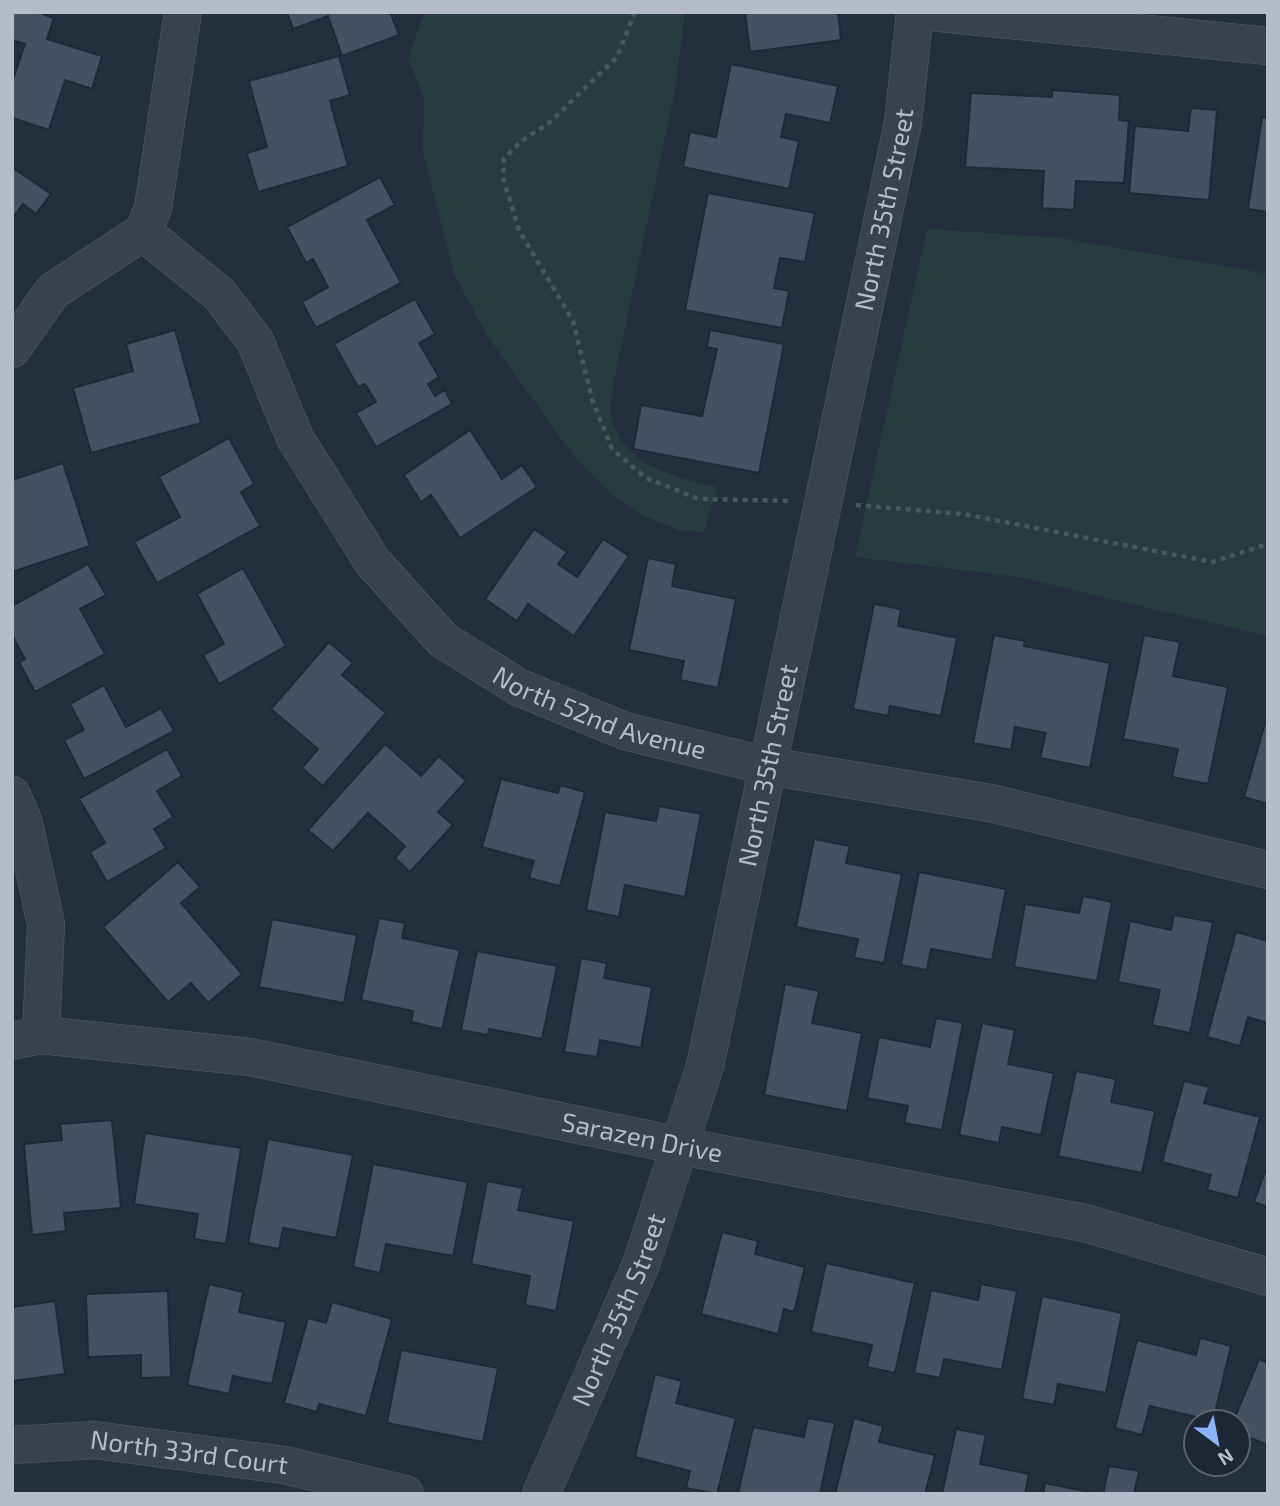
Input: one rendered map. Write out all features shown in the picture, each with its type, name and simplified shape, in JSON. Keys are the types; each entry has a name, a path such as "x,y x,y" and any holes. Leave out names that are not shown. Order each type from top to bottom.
{"street":[{"path":"12,349 53,290 143,232 153,208 183,12"},
{"name":"North 35th Street","path":"541,1494 642,1262 705,1066 903,122 915,12"},
{"path":"930,12 1268,46"},
{"name":"North 52nd Avenue","path":"143,232 219,294 255,341 295,438 372,561 443,640 518,687 625,731 768,766 990,803 1268,870"},
{"path":"12,795 24,823 46,924 26,1038"},
{"name":"Sarazen Drive","path":"26,1038 250,1057 681,1146 1085,1223 1268,1277"},
{"name":"North 33rd Court","path":"12,1445 95,1440 284,1465 405,1494"}],"path":[{"path":"635,12 617,57 549,123 520,142 505,159 503,178 519,230 573,321 592,399 612,449 646,478 699,499 823,502 963,514 1212,562 1268,544"}],"green space":[{"path":"425,12 685,12 675,90 613,385 611,410 618,434 639,458 669,474 717,487 704,532 678,530 640,514 608,491 573,455 488,337 454,274 423,151 424,98 408,58"},
{"path":"927,229 1061,238 1268,274 1268,636 1019,577 855,557"}],"building":[{"path":"12,12 37,12 54,18 47,39 102,56 92,89 65,80 49,130 12,118 12,82 25,44 12,40"},
{"path":"287,12 390,12 399,35 342,56 328,16 293,29"},
{"path":"838,12 841,40 750,52 745,13"},
{"path":"339,56 350,95 330,101 348,166 258,192 247,153 267,147 249,81"},
{"path":"731,64 838,86 830,123 786,114 781,137 799,141 789,189 683,167 690,132 716,137"},
{"path":"1052,90 1120,95 1119,120 1129,121 1124,183 1076,181 1074,210 1042,208 1044,171 965,167 971,93 1052,97"},
{"path":"1191,108 1217,110 1209,200 1129,193 1135,126 1188,131"},
{"path":"1262,117 1268,118 1268,212 1248,209"},
{"path":"12,167 51,194 36,214 23,204 12,219"},
{"path":"380,177 395,205 367,220 401,283 316,328 302,302 328,287 313,259 306,263 287,227"},
{"path":"708,193 815,213 805,262 780,258 774,288 789,291 782,328 685,310"},
{"path":"415,299 435,334 419,343 439,377 428,384 435,396 445,390 452,404 376,447 356,413 376,402 365,384 358,387 334,344"},
{"path":"175,330 201,423 91,453 73,388 133,371 126,344"},
{"path":"710,330 784,344 759,473 633,449 641,405 702,416 717,349 707,347"},
{"path":"470,430 502,479 522,465 537,487 460,538 431,495 421,502 404,475"},
{"path":"229,438 254,484 241,492 260,526 157,583 134,542 180,517 159,477"},
{"path":"63,463 90,546 12,572 12,480"},
{"path":"534,529 567,552 558,564 577,577 603,539 629,556 574,636 528,604 517,621 485,599"},
{"path":"648,558 676,564 672,586 736,599 718,688 680,680 684,661 629,650"},
{"path":"88,564 106,595 80,609 105,654 35,692 19,662 25,659 12,635 12,606"},
{"path":"243,568 286,646 219,684 203,655 224,644 197,594"},
{"path":"874,604 901,609 898,626 957,638 941,716 890,706 888,716 853,709"},
{"path":"994,635 1025,641 1024,646 1110,663 1090,768 1040,758 1046,733 1015,727 1011,750 973,743"},
{"path":"1144,635 1180,642 1173,676 1228,687 1208,784 1172,777 1178,749 1123,739"},
{"path":"329,642 353,663 342,675 386,713 323,786 302,768 318,749 271,709"},
{"path":"104,685 126,727 161,708 174,731 84,779 64,740 84,730 70,704"},
{"path":"1268,713 1268,804 1244,797"},
{"path":"385,744 421,776 439,756 466,781 438,812 453,825 410,872 395,858 405,846 368,813 333,851 308,830"},
{"path":"167,749 182,776 157,791 173,817 154,829 166,848 107,882 90,852 105,843 79,799"},
{"path":"501,779 558,793 560,785 585,792 560,886 529,878 534,861 482,847"},
{"path":"659,806 701,814 685,897 625,885 619,917 586,910 605,812 656,821"},
{"path":"814,839 850,846 846,863 902,874 884,963 854,958 858,939 796,927"},
{"path":"178,862 200,887 181,903 242,974 208,1003 191,983 168,1002 103,927"},
{"path":"919,872 1006,889 992,960 931,949 927,970 901,965"},
{"path":"1083,896 1112,902 1097,981 1014,967 1025,904 1079,913"},
{"path":"1174,915 1213,922 1190,1033 1152,1025 1160,990 1118,982 1130,921 1171,930"},
{"path":"379,918 405,923 402,938 460,950 442,1029 411,1022 413,1011 361,1000"},
{"path":"272,919 357,935 344,1003 259,987"},
{"path":"1236,932 1268,941 1268,1023 1248,1017 1240,1046 1207,1037"},
{"path":"477,951 557,966 542,1039 489,1029 488,1035 461,1030"},
{"path":"581,958 607,963 604,978 652,987 641,1048 600,1040 597,1057 564,1052"},
{"path":"785,984 819,991 812,1023 862,1033 847,1111 764,1095"},
{"path":"936,1018 963,1023 942,1130 904,1123 908,1106 867,1098 879,1037 930,1047"},
{"path":"982,1023 1015,1030 1008,1064 1054,1073 1041,1135 1002,1127 999,1143 959,1135"},
{"path":"1076,1071 1116,1079 1111,1102 1155,1111 1142,1173 1058,1156"},
{"path":"1184,1081 1209,1087 1204,1103 1260,1117 1238,1198 1207,1190 1211,1175 1162,1162"},
{"path":"112,1120 121,1208 64,1213 66,1231 32,1235 24,1144 62,1140 60,1124"},
{"path":"145,1133 241,1148 226,1244 194,1239 198,1214 134,1204"},
{"path":"268,1139 353,1155 336,1238 283,1228 279,1249 248,1243"},
{"path":"373,1164 468,1182 453,1256 386,1244 380,1273 353,1267"},
{"path":"1268,1164 1268,1207 1254,1202"},
{"path":"487,1181 523,1188 518,1210 574,1221 556,1311 525,1305 530,1276 471,1264"},
{"path":"722,1232 758,1241 755,1254 805,1267 794,1312 784,1309 778,1334 701,1314"},
{"path":"826,1263 915,1283 895,1373 867,1367 872,1345 811,1332"},
{"path":"209,1284 243,1292 239,1312 286,1322 272,1384 233,1376 229,1394 187,1385"},
{"path":"981,1284 1017,1291 1002,1370 944,1359 940,1378 914,1373 931,1290 978,1300"},
{"path":"168,1291 171,1377 141,1378 141,1355 88,1357 86,1294"},
{"path":"1042,1296 1122,1313 1106,1393 1058,1384 1054,1405 1022,1399"},
{"path":"55,1301 65,1374 12,1381 12,1307"},
{"path":"332,1302 392,1319 366,1416 319,1404 317,1412 284,1403 308,1318 326,1323"},
{"path":"1200,1338 1231,1346 1216,1408 1182,1408 1182,1414 1150,1406 1142,1435 1115,1428 1137,1340 1196,1355"},
{"path":"401,1350 498,1368 483,1442 387,1423"},
{"path":"1259,1359 1268,1363 1268,1445 1252,1439 1252,1408 1239,1408"},
{"path":"655,1374 682,1381 676,1403 736,1418 717,1494 686,1488 690,1471 635,1457"},
{"path":"808,1418 835,1423 820,1494 738,1494 753,1427 804,1437"},
{"path":"854,1418 883,1426 879,1442 935,1455 925,1494 835,1494"},
{"path":"956,1429 986,1435 980,1464 1029,1474 1025,1494 942,1494"},
{"path":"1109,1466 1139,1471 1134,1494 1103,1494"},
{"path":"1045,1483 1099,1494 1043,1494"}]}
